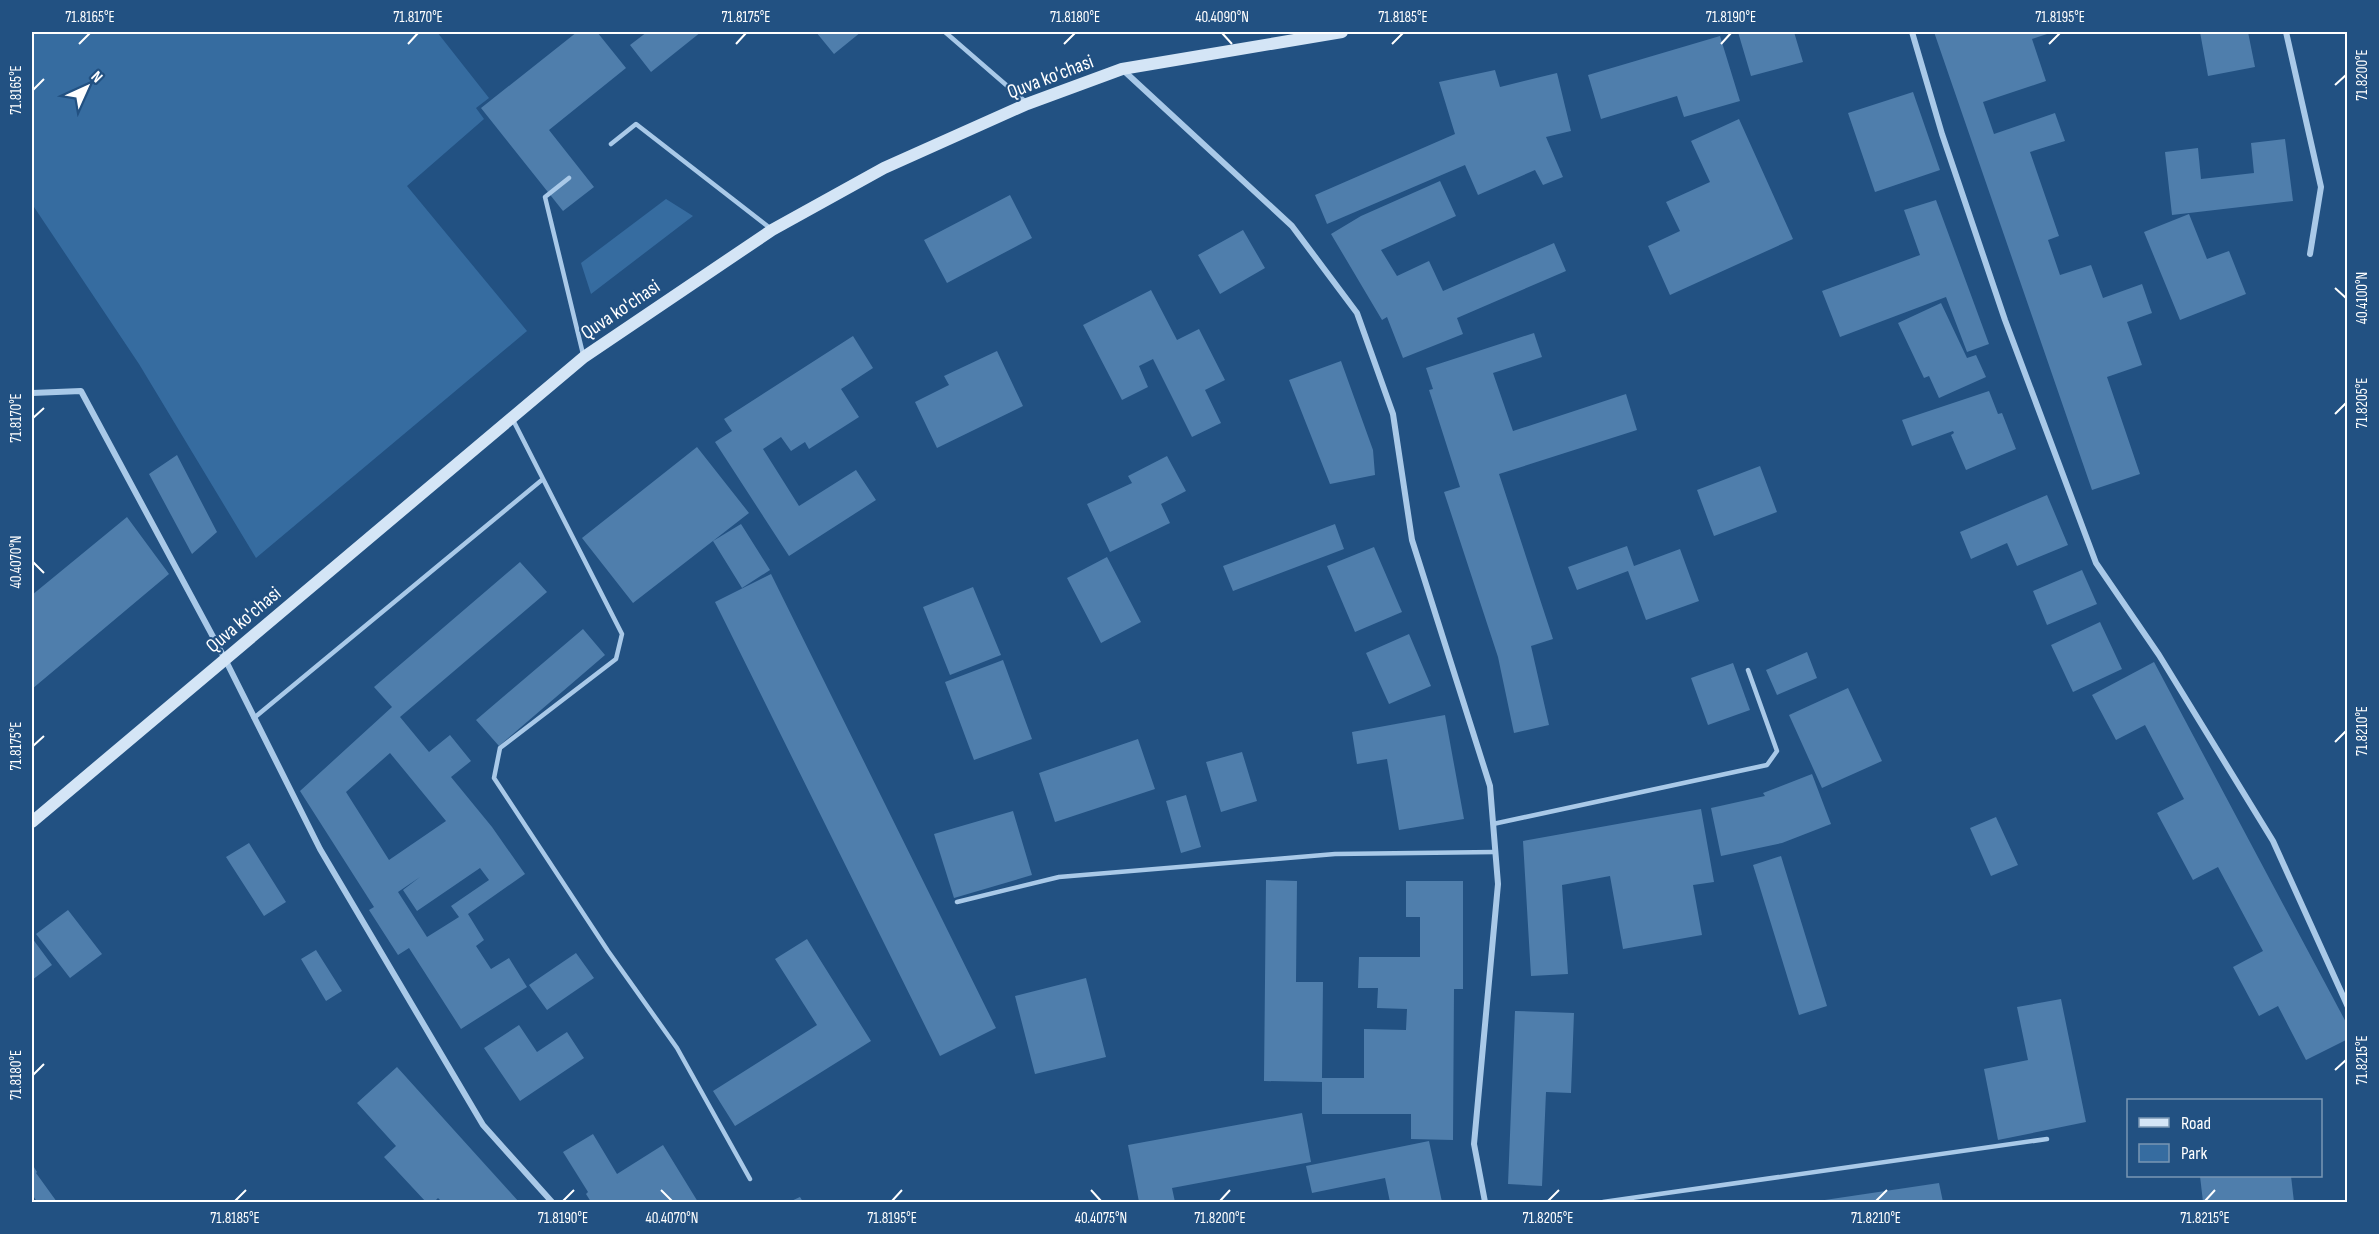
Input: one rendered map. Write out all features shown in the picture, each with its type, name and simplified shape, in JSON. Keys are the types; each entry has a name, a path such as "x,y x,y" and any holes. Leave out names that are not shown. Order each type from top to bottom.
{"main road":[{"name":"Quva ko'chasi","path":"32,822 584,357 772,230 884,168 1027,104 1122,69 1342,32"}],"street":[{"path":"1912,32 1942,134 2005,320 2096,563 2159,656 2273,841 2348,1007"},
{"path":"2286,32 2321,187 2310,254"},
{"path":"1122,69 1292,226 1357,313 1393,414 1412,540 1490,786 1498,884 1474,1144 1485,1203"},
{"path":"32,393 81,391 225,659 320,849 483,1125 552,1203"}],"lane":[{"path":"945,32 1027,104"},
{"path":"611,144 636,124 772,230"},
{"path":"570,178 545,197 584,357"},
{"path":"512,418 622,634 616,659 500,748 494,778 608,951 677,1048 750,1179"},
{"path":"254,718 543,479"},
{"path":"1493,824 1767,765 1777,751 1748,670"},
{"path":"957,902 1059,877 1335,854 1495,852"},
{"path":"1603,1203 2047,1139"}],"green space":[{"path":"32,32 437,32 489,98 476,108 484,119 407,186 527,331 256,558 139,364 32,204"},
{"path":"666,199 693,216 591,294 581,263"}],"building":[{"path":"577,32 597,32 626,68 549,130 594,187 563,211 481,108"},
{"path":"647,32 701,32 651,72 630,45"},
{"path":"816,32 861,32 834,54"},
{"path":"1738,32 1794,32 1803,62 1751,76"},
{"path":"1934,32 2053,32 2032,39 2046,81 1983,102 1994,134 2055,113 2065,141 2030,152 2059,236 2048,240 2060,275 2091,265 2103,298 2142,284 2152,313 2127,322 2142,365 2107,377 2140,474 2092,490"},
{"path":"2200,32 2248,32 2255,67 2208,76"},
{"path":"1720,36 1740,101 1684,117 1677,96 1601,119 1588,75"},
{"path":"1495,70 1500,87 1557,73 1571,131 1546,137 1563,177 1543,185 1535,170 1478,195 1465,165 1327,224 1315,195 1455,134 1439,82"},
{"path":"1913,92 1940,170 1875,192 1848,113"},
{"path":"1739,119 1793,239 1670,295 1648,246 1680,231 1666,202 1710,182 1691,141"},
{"path":"2285,139 2293,201 2172,215 2165,152 2198,148 2201,179 2254,173 2251,143"},
{"path":"1440,181 1456,216 1381,250 1397,276 1429,261 1443,291 1554,243 1566,271 1457,318 1463,334 1403,358 1387,317 1382,320 1331,234 1361,216"},
{"path":"1010,195 1032,238 947,283 924,240"},
{"path":"1936,200 1989,344 1967,352 1946,297 1840,337 1822,291 1920,255 1904,210"},
{"path":"2189,214 2207,259 2229,251 2246,294 2180,320 2144,232"},
{"path":"1243,230 1265,268 1220,294 1198,255"},
{"path":"1151,290 1177,340 1199,329 1225,380 1205,390 1221,423 1192,437 1153,359 1139,366 1148,387 1122,400 1083,325"},
{"path":"1941,303 1967,358 1976,355 1986,377 1939,398 1929,376 1924,378 1898,323"},
{"path":"1534,333 1542,357 1493,373 1513,431 1626,394 1637,430 1499,474 1553,639 1531,646 1549,725 1514,733 1498,657 1444,492 1460,487 1429,390 1433,389 1426,368"},
{"path":"853,336 873,368 841,389 859,417 809,449 805,442 791,451 781,437 763,449 799,506 856,470 876,500 789,556 715,442 732,431 724,419"},
{"path":"997,351 1023,406 937,448 915,402 949,385 944,376"},
{"path":"1341,361 1373,450 1375,475 1330,484 1289,380"},
{"path":"1989,391 1998,414 2002,413 2016,449 1966,470 1951,435 1953,431 1912,446 1902,420"},
{"path":"697,447 749,513 633,603 582,538"},
{"path":"177,455 217,532 192,554 149,474"},
{"path":"1167,456 1186,491 1161,504 1170,523 1110,552 1087,504 1132,483 1128,476"},
{"path":"1760,466 1777,512 1714,536 1697,490"},
{"path":"2047,495 2068,545 2017,566 2007,543 1971,559 1960,532"},
{"path":"127,517 169,574 32,689 32,595"},
{"path":"741,524 770,570 742,588 713,541"},
{"path":"1335,524 1344,549 1233,591 1223,566"},
{"path":"1627,546 1634,566 1680,549 1699,601 1646,620 1628,571 1577,590 1568,567"},
{"path":"1374,547 1402,612 1355,632 1327,566"},
{"path":"1107,557 1141,622 1101,643 1067,578"},
{"path":"520,562 547,592 400,717 429,752 450,735 471,761 451,777 492,827 525,874 468,914 484,940 476,946 491,969 509,958 527,987 461,1029 409,948 398,955 369,910 374,907 300,791 392,707 374,687","holes":["390,753 446,821 389,860 346,792","480,868 489,880 451,906 459,917 427,937 398,892 420,877 403,890 417,911"]},
{"path":"2082,570 2097,604 2047,625 2033,591"},
{"path":"771,574 996,1028 940,1056 715,602"},
{"path":"973,587 1001,655 950,675 923,607"},
{"path":"2100,622 2122,669 2073,692 2051,645"},
{"path":"583,629 605,655 499,746 476,720"},
{"path":"1409,634 1431,686 1389,704 1366,653"},
{"path":"1807,652 1817,678 1777,695 1766,670"},
{"path":"1003,660 1032,739 974,760 945,682"},
{"path":"2154,662 2348,1026 2348,1039 2306,1060 2278,1006 2259,1016 2233,967 2263,951 2218,867 2193,880 2157,813 2184,799 2145,725 2116,740 2092,695"},
{"path":"1733,663 1750,710 1708,725 1691,678"},
{"path":"1848,688 1882,761 1822,788 1789,715"},
{"path":"1445,715 1464,819 1399,830 1387,759 1357,764 1352,732"},
{"path":"1138,739 1155,789 1055,822 1039,773"},
{"path":"1242,752 1257,801 1221,812 1206,762"},
{"path":"1812,774 1831,824 1782,843 1721,856 1711,808 1765,796 1763,793"},
{"path":"1186,795 1201,847 1181,853 1166,801"},
{"path":"1701,809 1714,882 1693,885 1702,935 1623,949 1610,876 1562,885 1568,974 1531,976 1523,841"},
{"path":"1013,811 1032,875 954,898 934,834"},
{"path":"1996,817 2018,865 1991,876 1970,828"},
{"path":"249,843 286,902 264,916 226,857"},
{"path":"1781,856 1827,1006 1799,1015 1753,865"},
{"path":"1266,880 1297,881 1296,982 1323,982 1322,1078 1364,1078 1364,1029 1406,1030 1407,1009 1377,1008 1378,988 1358,988 1359,957 1420,957 1420,917 1406,917 1406,881 1463,881 1463,989 1454,989 1453,1140 1411,1139 1411,1114 1322,1114 1322,1082 1264,1081"},
{"path":"68,910 102,954 70,978 36,934"},
{"path":"32,938 52,965 32,980"},
{"path":"807,939 871,1041 735,1126 713,1091 817,1025 775,959"},
{"path":"316,950 342,991 326,1001 301,959"},
{"path":"576,953 594,978 547,1010 529,985"},
{"path":"1086,978 1106,1057 1035,1074 1015,996"},
{"path":"2061,999 2086,1122 1998,1140 1984,1069 2028,1060 2017,1007"},
{"path":"1515,1011 1574,1013 1571,1093 1546,1092 1542,1186 1508,1184"},
{"path":"519,1025 537,1052 567,1032 584,1058 520,1101 484,1048"},
{"path":"397,1067 519,1202 442,1202 438,1198 434,1202 426,1202 384,1157 396,1146 357,1103"},
{"path":"1302,1113 1311,1162 1172,1188 1175,1202 1139,1202 1128,1145"},
{"path":"593,1134 617,1174 663,1145 698,1202 591,1202 586,1194 588,1192 563,1152"},
{"path":"1429,1141 1442,1202 1390,1202 1385,1178 1312,1193 1306,1166"},
{"path":"32,1164 57,1202 37,1202 32,1194"},
{"path":"2200,1177 2291,1177 2294,1202 2203,1202"},
{"path":"1939,1183 1943,1202 1818,1202 1818,1201"},
{"path":"800,1197 803,1202 789,1202"}]}
